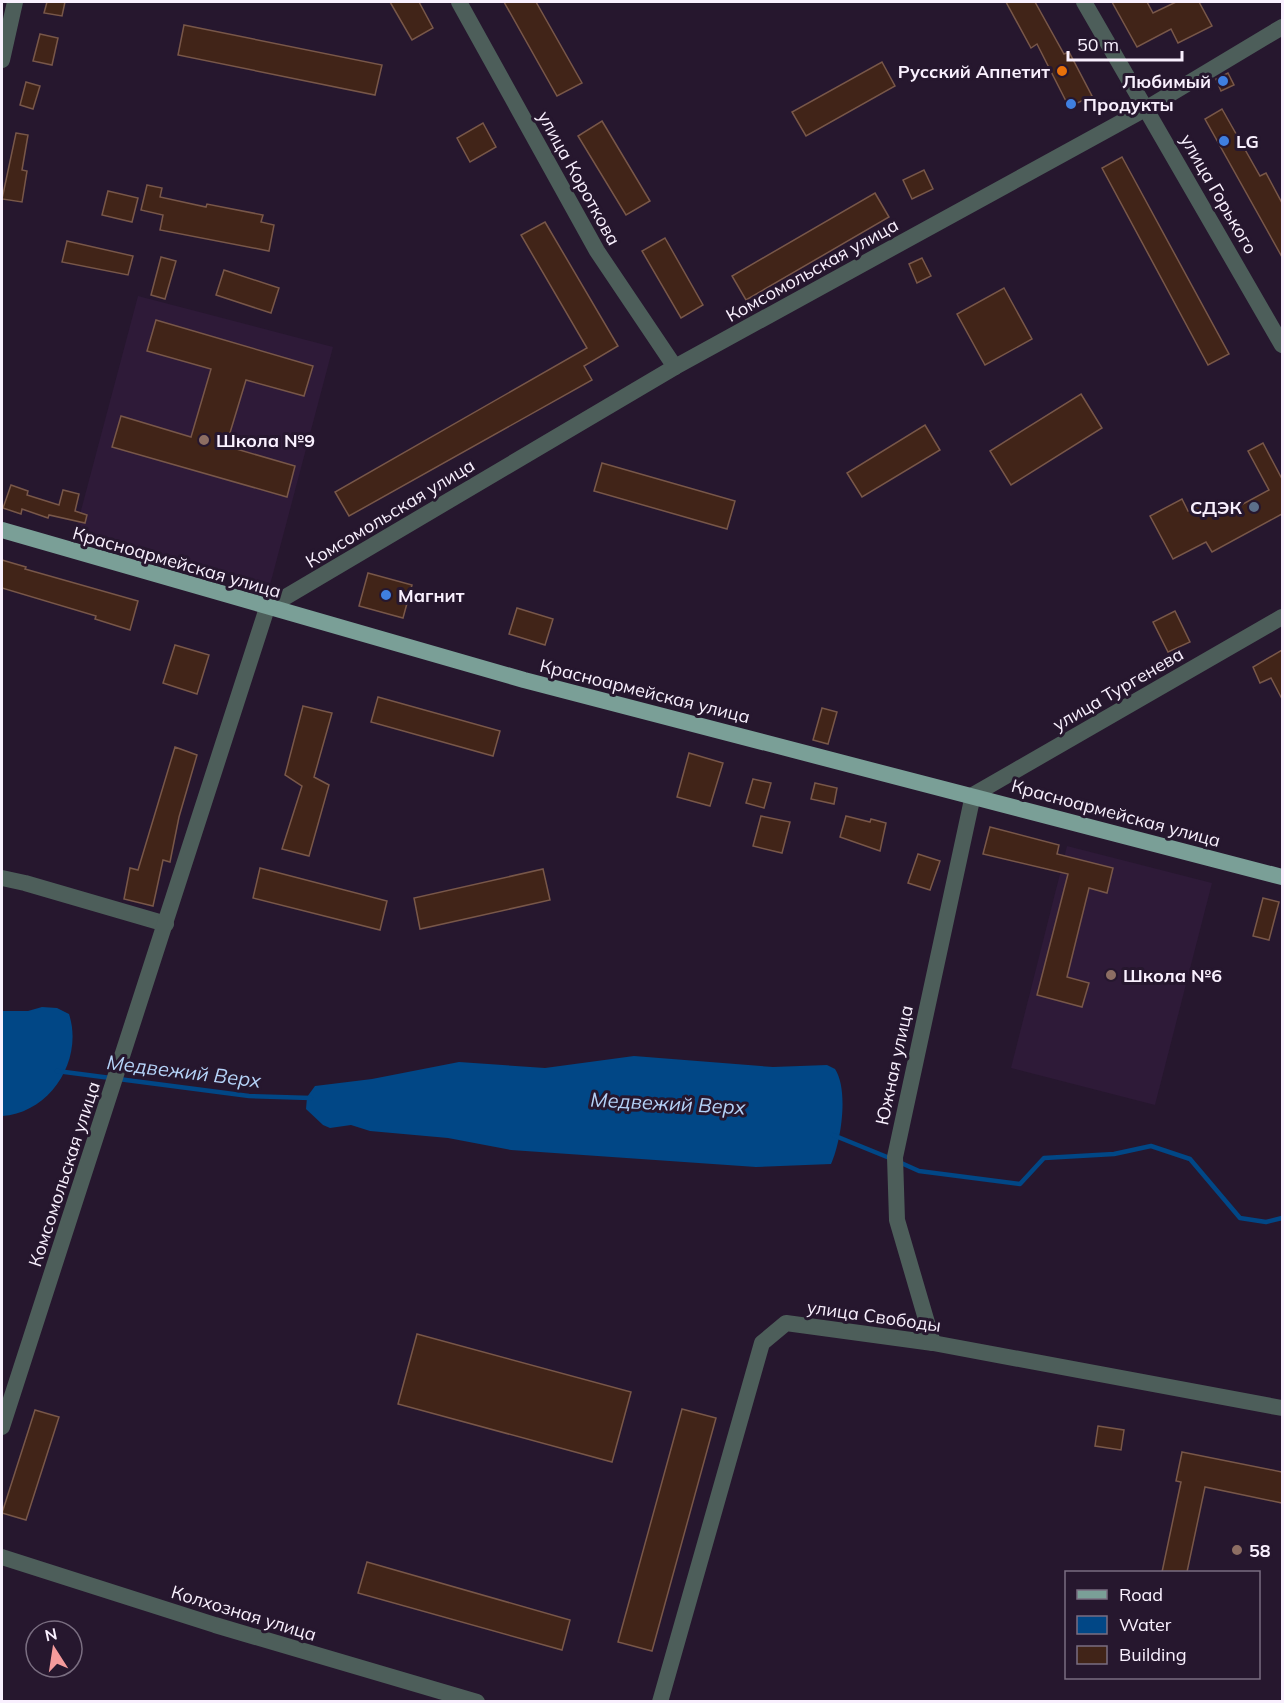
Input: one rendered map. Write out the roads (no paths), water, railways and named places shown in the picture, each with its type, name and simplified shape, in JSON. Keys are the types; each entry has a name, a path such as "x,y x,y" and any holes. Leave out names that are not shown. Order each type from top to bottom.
{"main road":[{"name":"Красноармейская улица","path":"2,530 524,680 1282,877"}],"street":[{"path":"2,60 15,2"},
{"name":"улица Короткова","path":"459,2 597,251 675,368"},
{"name":"улица Горького","path":"1084,2 1282,345"},
{"name":"Комсомольская улица","path":"2,1427 267,608 675,368 1147,108 1282,27"},
{"name":"улица Тургенева","path":"973,795 1282,617"},
{"name":"Южная улица","path":"933,1343 897,1220 895,1157 973,795"},
{"path":"2,878 166,924"},
{"name":"улица Свободы","path":"660,1701 762,1343 786,1323 933,1343 1282,1408"},
{"name":"Колхозная улица","path":"2,1557 215,1625 477,1701"}],"water":[{"path":"42,1007 57,1008 69,1014 72,1049 67,1066 48,1095 35,1105 19,1113 2,1116 2,1011 28,1011"},
{"path":"634,1056 773,1067 827,1065 835,1069 842,1090 843,1102 838,1143 831,1164 756,1167 511,1150 448,1138 370,1131 351,1125 330,1128 323,1125 306,1109 307,1097 315,1086 372,1079 459,1062 545,1068"}],"waterway":[{"name":"Медвежий Верх","path":"57,1071 249,1096 311,1098"},
{"name":"Медвежий Верх","path":"833,1135 892,1159"},
{"name":"Медвежий Верх","path":"899,1162 919,1171 1020,1184 1044,1158 1114,1154 1151,1146 1190,1159 1240,1218 1266,1222 1282,1218"}],"place":[{"name":"Русский Аппетит","path":"1062,71"},
{"name":"Любимый","path":"1223,81"},
{"name":"Продукты","path":"1071,104"},
{"name":"LG","path":"1224,141"},
{"name":"Школа №9","path":"204,440"},
{"name":"СДЭК","path":"1254,507"},
{"name":"Магнит","path":"386,595"},
{"name":"Школа №6","path":"1111,975"},
{"name":"58","path":"1237,1550"}]}
